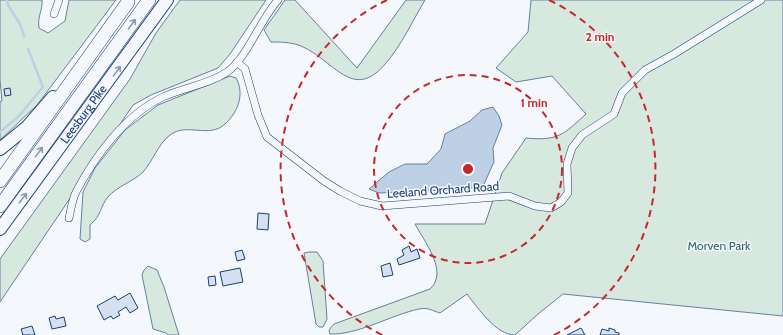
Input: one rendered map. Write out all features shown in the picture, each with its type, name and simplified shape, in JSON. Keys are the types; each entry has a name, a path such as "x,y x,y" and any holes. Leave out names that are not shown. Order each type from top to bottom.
{"highway":[{"path":"0,206 149,0"},
{"name":"Leesburg Pike","path":"0,229 168,0"},
{"path":"0,149 27,127 46,106 95,39 129,1"},
{"path":"0,181 129,1"}],"street":[{"path":"54,14 59,0"},
{"path":"70,218 75,193 104,148 125,124 157,100 216,78 228,71 237,62 267,14 278,0"},
{"name":"Leeland Orchard Road","path":"237,62 245,69 258,115 267,137 309,170 340,191 360,201 382,206 509,196 535,206 550,208 561,202 568,193 567,164 572,148 582,135 614,114 622,93 644,70 674,54 761,0"}],"green space":[{"path":"0,0 42,0 39,28 48,33 65,21 69,0 116,0 37,105 0,140 0,102 2,101 0,80"},
{"path":"180,0 266,0 230,54 218,68 151,95 133,105 0,302 0,259 130,79 156,33"},
{"path":"285,0 295,0 357,68 406,0 425,0 402,41 386,63 374,74 363,79 353,79 344,75 313,52 301,46 290,43 271,42 264,30"},
{"name":"Morven Park","path":"531,0 783,0 783,316 563,294 515,335 501,331 494,326 467,294 440,313 428,309 419,309 363,328 330,334 329,330 334,324 430,289 435,282 437,274 436,265 429,248 415,224 485,224 502,173 526,138 537,139 559,135 565,132 586,114 552,76 516,82 496,68 528,32"},
{"path":"230,76 236,78 239,84 240,96 237,108 230,119 219,128 212,130 184,130 177,131 170,135 162,143 143,172 108,197 97,218 90,225 90,239 85,242 80,239 83,192 95,168 125,130 158,105"},
{"path":"317,252 323,261 327,319 323,327 319,327 316,324 304,253"},
{"path":"148,266 157,270 179,335 168,335 153,329 142,275"}],"water":[{"path":"493,107 499,116 502,125 493,148 494,162 484,184 468,189 379,193 369,189 389,172 405,164 427,164 441,149 445,134 470,121 482,110"}],"building":[{"path":"10,88 11,95 5,96 4,89"},
{"path":"258,213 269,214 268,230 257,229"},
{"path":"409,246 411,252 417,249 420,258 399,265 397,259 404,255 402,250"},
{"path":"242,250 245,259 237,261 235,252"},
{"path":"390,263 393,275 383,277 381,266"},
{"path":"240,268 243,282 223,286 220,272"},
{"path":"215,276 216,285 209,286 208,277"},
{"path":"130,293 138,308 130,313 126,307 118,312 120,315 113,319 111,316 104,320 97,306 115,296 118,300"},
{"path":"55,316 56,319 64,317 66,326 52,329 49,318"},
{"path":"32,326 35,335 23,335 21,329"},
{"path":"581,328 585,335 567,335"},
{"path":"609,328 615,330 615,332 619,333 619,335 600,335 602,329 609,331"}],"waterway":[{"path":"7,0 8,5 20,24 24,36"},
{"path":"0,132 18,117 43,87 28,49"}]}
